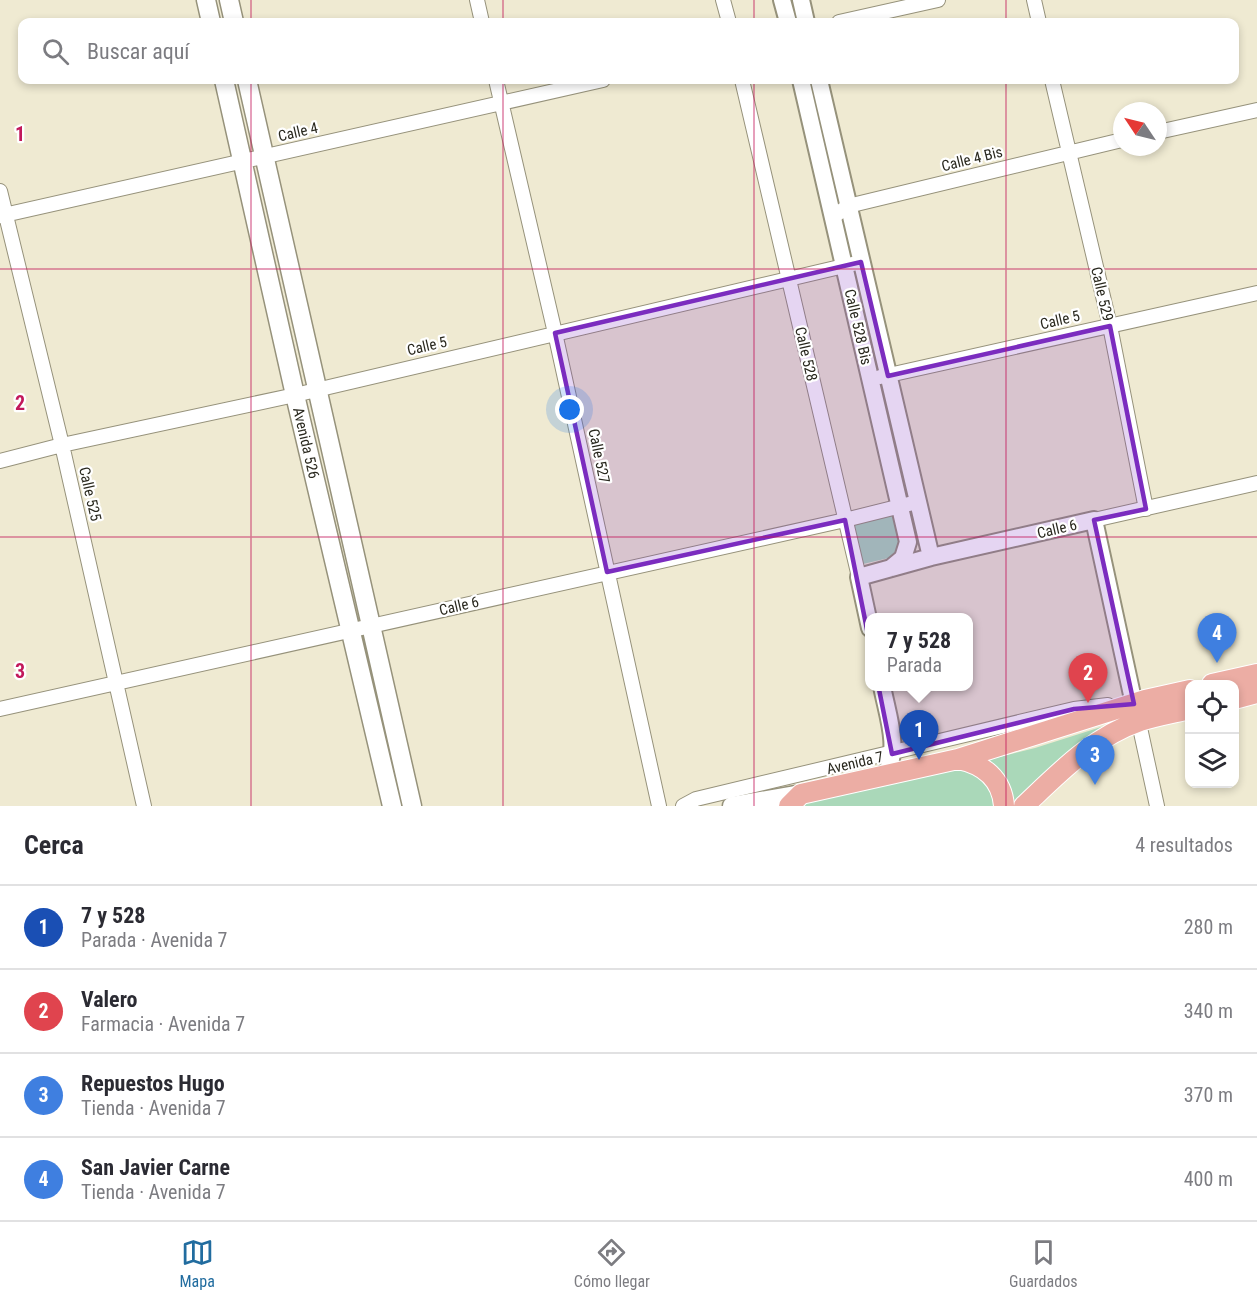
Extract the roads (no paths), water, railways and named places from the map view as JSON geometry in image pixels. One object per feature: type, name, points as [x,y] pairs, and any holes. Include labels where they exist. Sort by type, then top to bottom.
[{"type":"main road","points":[[206,0],[210,18]]},
{"type":"main road","points":[[229,0],[233,18]]},
{"type":"main road","name":"Avenida 526","points":[[225,84],[295,395],[392,806]]},
{"type":"main road","name":"Avenida 526","points":[[248,84],[412,806]]},
{"type":"main road","points":[[1230,680],[1257,674]]},
{"type":"main road","name":"Avenida 7","points":[[732,806],[795,800],[1136,713],[1185,692]]},
{"type":"main road","points":[[1239,698],[1257,693]]},
{"type":"main road","name":"Avenida 7","points":[[1024,806],[1081,753],[1136,713],[1185,709]]},
{"type":"main road","points":[[958,759],[977,765],[994,777],[1004,806]]},
{"type":"street","points":[[477,0],[481,18]]},
{"type":"street","points":[[723,0],[728,18]]},
{"type":"street","points":[[782,0],[787,18]]},
{"type":"street","points":[[801,0],[805,18]]},
{"type":"street","points":[[857,18],[938,0]]},
{"type":"street","points":[[1034,0],[1038,18]]},
{"type":"street","name":"Calle 527","points":[[497,84],[555,333],[659,806]]},
{"type":"street","name":"Calle 4","points":[[3,216],[584,84]]},
{"type":"street","name":"Calle 528","points":[[743,84],[867,613]]},
{"type":"street","name":"Calle 528 Bis","points":[[802,84],[908,543],[903,558],[891,568]]},
{"type":"street","name":"Calle 528 Bis","points":[[820,84],[916,502],[931,557]]},
{"type":"street","name":"Calle 529","points":[[1053,84],[1110,326],[1146,509]]},
{"type":"street","points":[[1167,130],[1257,110]]},
{"type":"street","name":"Calle 4 Bis","points":[[833,217],[848,206],[1113,142]]},
{"type":"street","name":"Calle 525","points":[[0,191],[3,216],[62,445],[144,806]]},
{"type":"street","name":"Calle 5","points":[[0,461],[62,445],[295,395],[861,262]]},
{"type":"street","name":"Calle 5","points":[[869,379],[1257,293]]},
{"type":"street","name":"Calle 6","points":[[859,577],[931,557],[1257,483]]},
{"type":"street","name":"Calle 6","points":[[0,709],[845,520],[916,502]]},
{"type":"street","points":[[1094,520],[1157,806]]},
{"type":"street","points":[[883,691],[891,733],[892,754],[885,776]]},
{"type":"street","name":"Avenida 7","points":[[683,806],[696,799],[1074,709],[1119,703],[1136,713]]},
{"type":"place","name":"San Javier Carne","points":[[1217,663]]},
{"type":"place","name":"Valero","points":[[1088,703]]},
{"type":"place","name":"7 y 528","points":[[919,760]]},
{"type":"place","name":"Repuestos Hugo","points":[[1095,785]]}]
